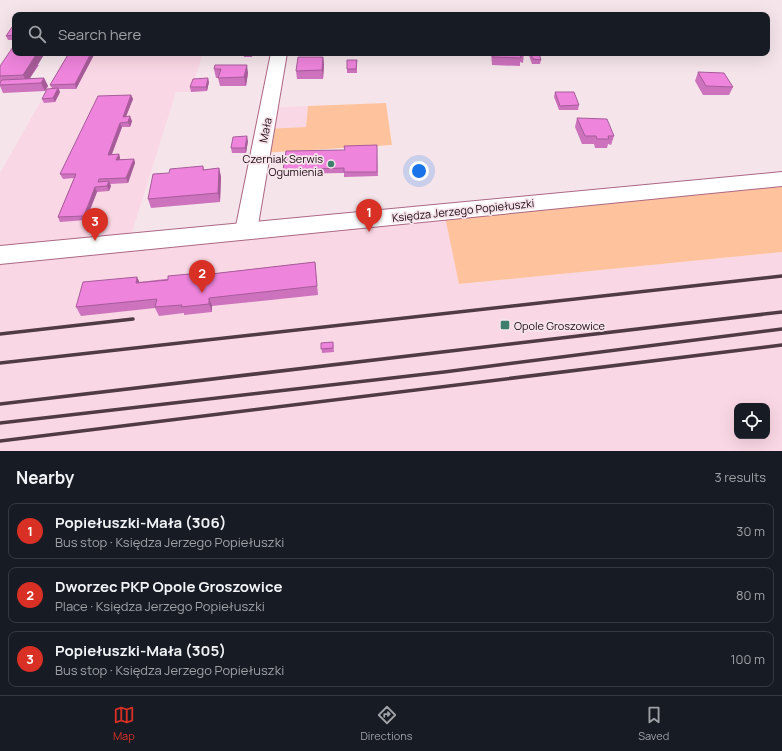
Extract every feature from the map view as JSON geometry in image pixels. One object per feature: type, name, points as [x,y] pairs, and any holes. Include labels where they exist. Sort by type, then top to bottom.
[{"type":"main road","name":"Mała","points":[[246,231],[278,56]]},
{"type":"main road","name":"Księdza Jerzego Popiełuszki","points":[[0,255],[782,178]]},
{"type":"shaded area","points":[[66,56],[202,56],[191,92],[176,92],[129,242],[444,212],[460,284],[782,252],[782,451],[0,451],[0,173]]},
{"type":"shaded area","points":[[386,103],[392,145],[261,153],[265,129],[306,127],[308,106]]},
{"type":"shaded area","points":[[308,106],[306,127],[265,129],[269,108]]},
{"type":"shaded area","points":[[782,179],[782,252],[459,284],[444,212]]},
{"type":"building","points":[[12,27],[12,35],[6,36]]},
{"type":"building","points":[[12,48],[12,56],[35,56],[23,75],[0,76],[0,66]]},
{"type":"building","points":[[67,56],[89,56],[75,84],[50,85]]},
{"type":"building","points":[[520,56],[521,58],[493,57]]},
{"type":"building","points":[[532,56],[540,56],[541,60],[533,59]]},
{"type":"building","points":[[298,57],[323,57],[322,70],[296,71]]},
{"type":"building","points":[[347,60],[357,60],[356,69],[347,69]]},
{"type":"building","points":[[215,65],[247,65],[244,77],[218,78],[221,69],[214,69]]},
{"type":"building","points":[[698,72],[724,73],[733,87],[706,86]]},
{"type":"building","points":[[44,78],[41,83],[0,85],[2,80]]},
{"type":"building","points":[[208,78],[206,87],[190,87],[193,79]]},
{"type":"building","points":[[58,88],[53,98],[42,99],[47,89]]},
{"type":"building","points":[[555,92],[574,92],[579,105],[560,106]]},
{"type":"building","points":[[131,95],[123,117],[130,116],[128,122],[120,123],[108,155],[119,154],[116,160],[134,159],[126,178],[99,179],[98,182],[109,181],[107,186],[95,187],[84,216],[58,217],[76,174],[60,174],[98,96]]},
{"type":"building","points":[[577,118],[607,119],[614,136],[608,136],[609,139],[597,139],[596,136],[585,136]]},
{"type":"building","points":[[247,136],[245,148],[231,148],[233,137]]},
{"type":"building","name":"Czerniak Serwis Ogumienia","points":[[377,145],[377,172],[344,172],[344,168],[283,170],[286,151],[345,150],[344,146]]},
{"type":"building","points":[[203,166],[203,170],[219,168],[218,193],[148,199],[153,174],[169,173],[170,169]]},
{"type":"building","points":[[315,262],[317,286],[209,298],[209,304],[181,307],[182,305],[155,307],[157,299],[76,307],[83,282],[137,277],[136,283],[168,280],[168,276],[211,272],[211,274]]},
{"type":"building","points":[[333,342],[333,348],[321,349],[321,343]]},
{"type":"railway","points":[[0,363],[782,276]]},
{"type":"railway","points":[[0,404],[782,312]]},
{"type":"railway","points":[[0,334],[133,319]]},
{"type":"railway","points":[[0,423],[444,372],[782,329]]},
{"type":"railway","points":[[0,441],[782,345]]},
{"type":"place","name":"Czerniak Serwis Ogumienia","points":[[331,164]]},
{"type":"place","name":"Popiełuszki-Mała (306)","points":[[369,232]]},
{"type":"place","name":"Popiełuszki-Mała (305)","points":[[95,241]]},
{"type":"place","name":"Dworzec PKP Opole Groszowice","points":[[202,293]]},
{"type":"place","name":"Opole Groszowice","points":[[505,325]]}]
